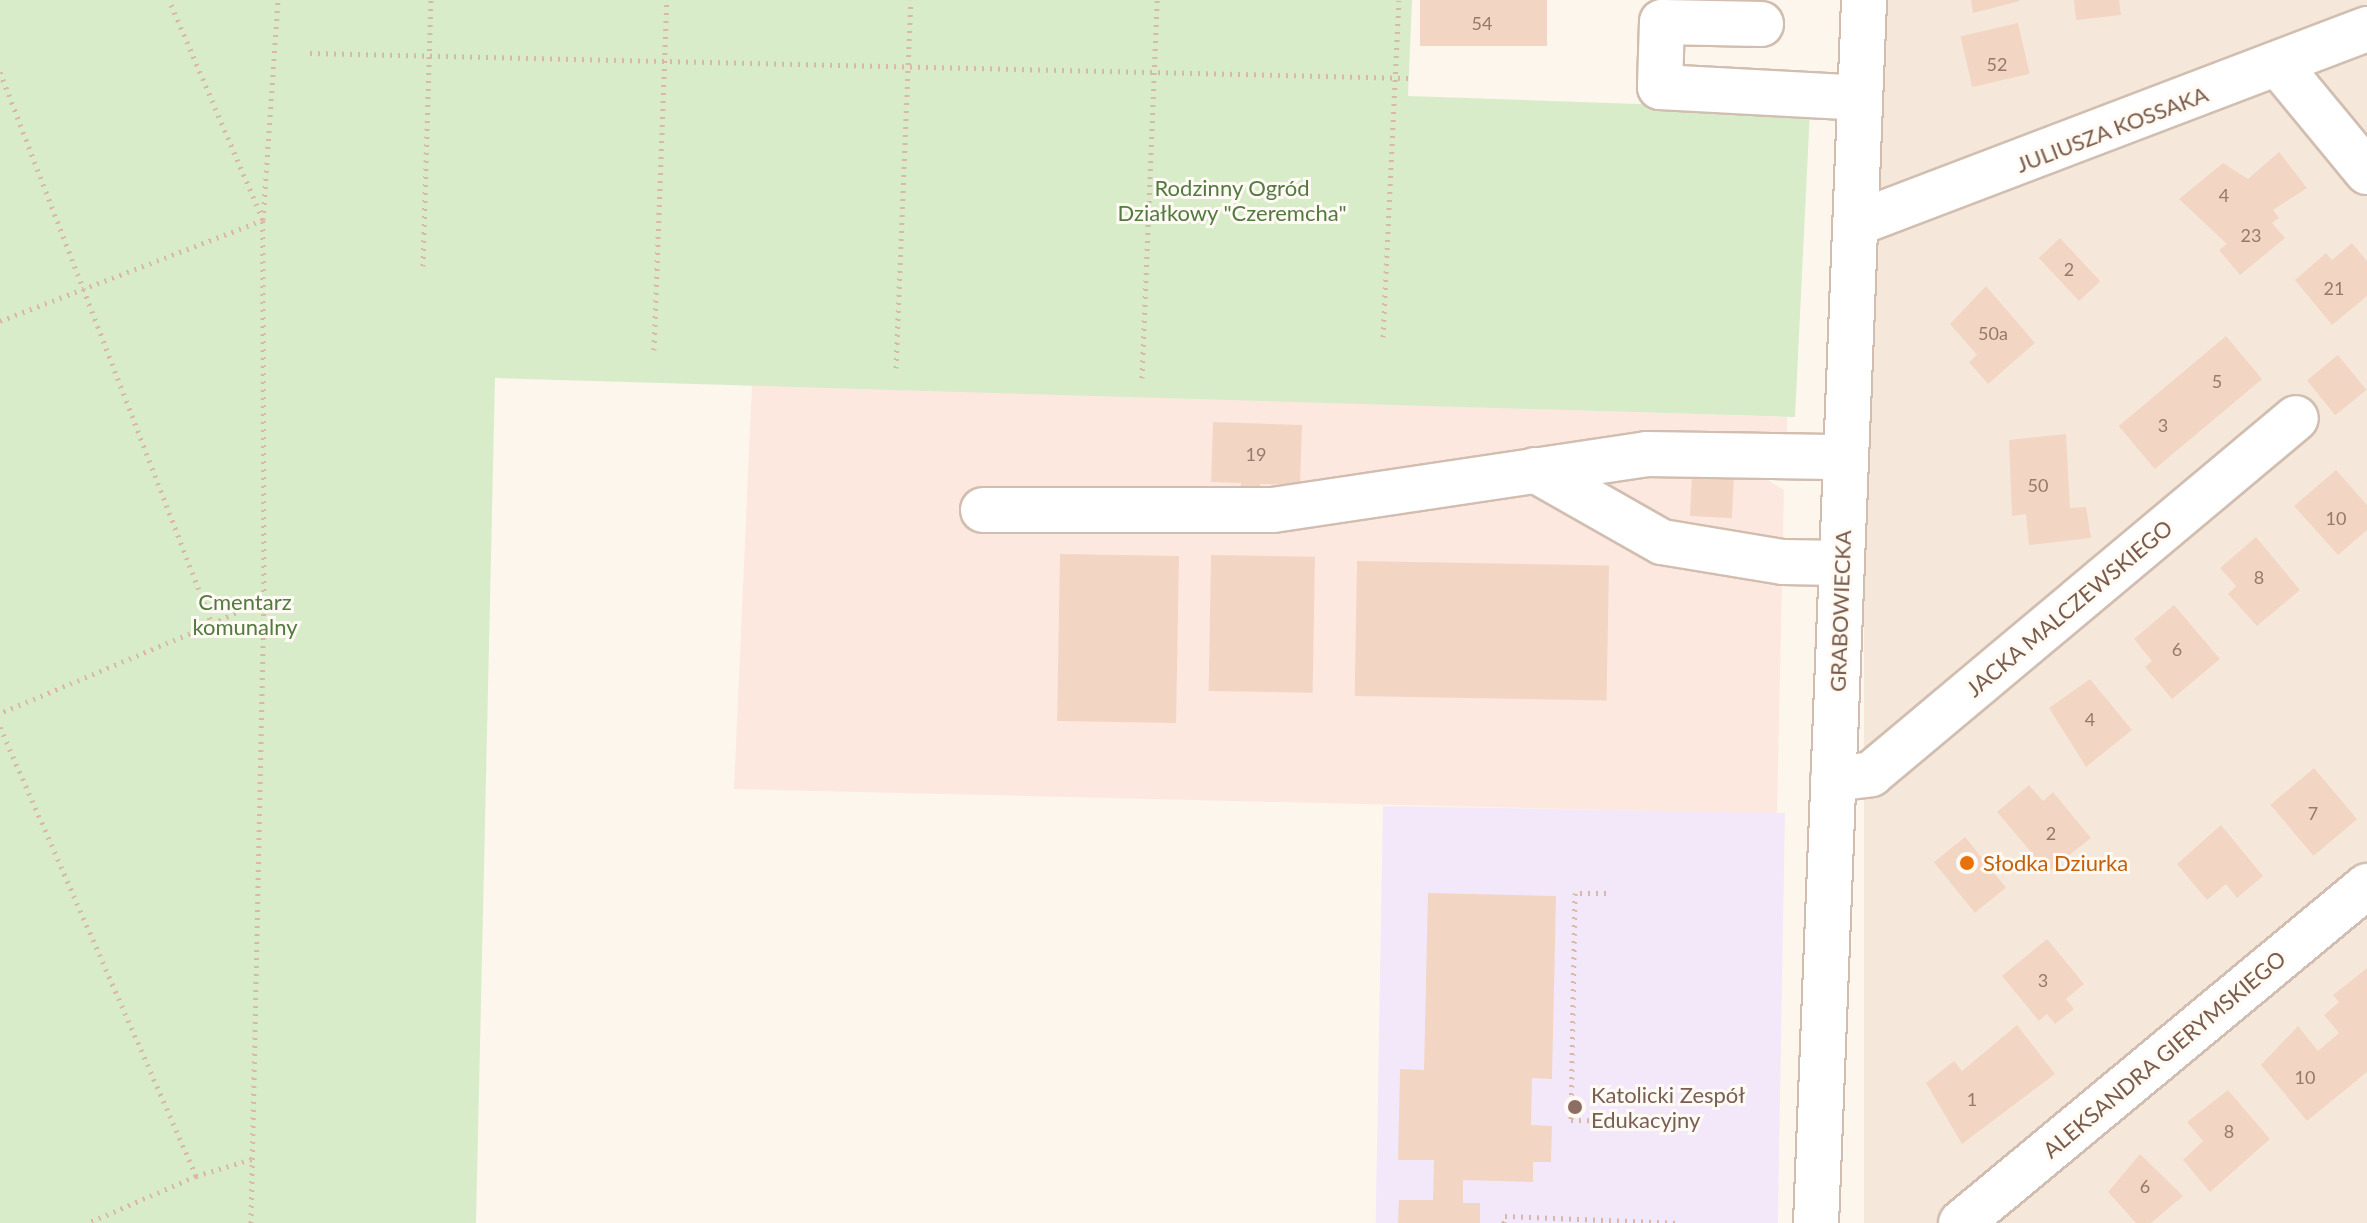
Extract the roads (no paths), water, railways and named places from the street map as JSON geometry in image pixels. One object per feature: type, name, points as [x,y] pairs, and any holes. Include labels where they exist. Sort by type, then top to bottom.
[{"type":"street","name":"GRABOWIECKA","points":[[1816,1223],[1864,0]]},
{"type":"street","points":[[1761,24],[1662,22],[1660,87],[1860,98]]},
{"type":"street","name":"JULIUSZA KOSSAKA","points":[[1855,224],[2367,29]]},
{"type":"street","points":[[2278,64],[2367,172]]},
{"type":"street","name":"JACKA MALCZEWSKIEGO","points":[[1833,779],[1871,774],[2296,418]]},
{"type":"street","points":[[983,510],[1273,510],[1646,454],[1846,457]]},
{"type":"street","points":[[1535,470],[1662,542],[1783,562],[1841,563]]},
{"type":"street","name":"ALEKSANDRA GIERYMSKIEGO","points":[[1961,1223],[2367,886]]},
{"type":"place","name":"Słodka Dziurka","points":[[1967,863]]},
{"type":"place","name":"Katolicki Zespół Edukacyjny","points":[[1575,1107]]},
{"type":"park label","name":"Rodzinny Ogród Działkowy \"Czeremcha\"","points":[[1232,200]]},
{"type":"park label","name":"Cmentarz komunalny","points":[[245,614]]}]
